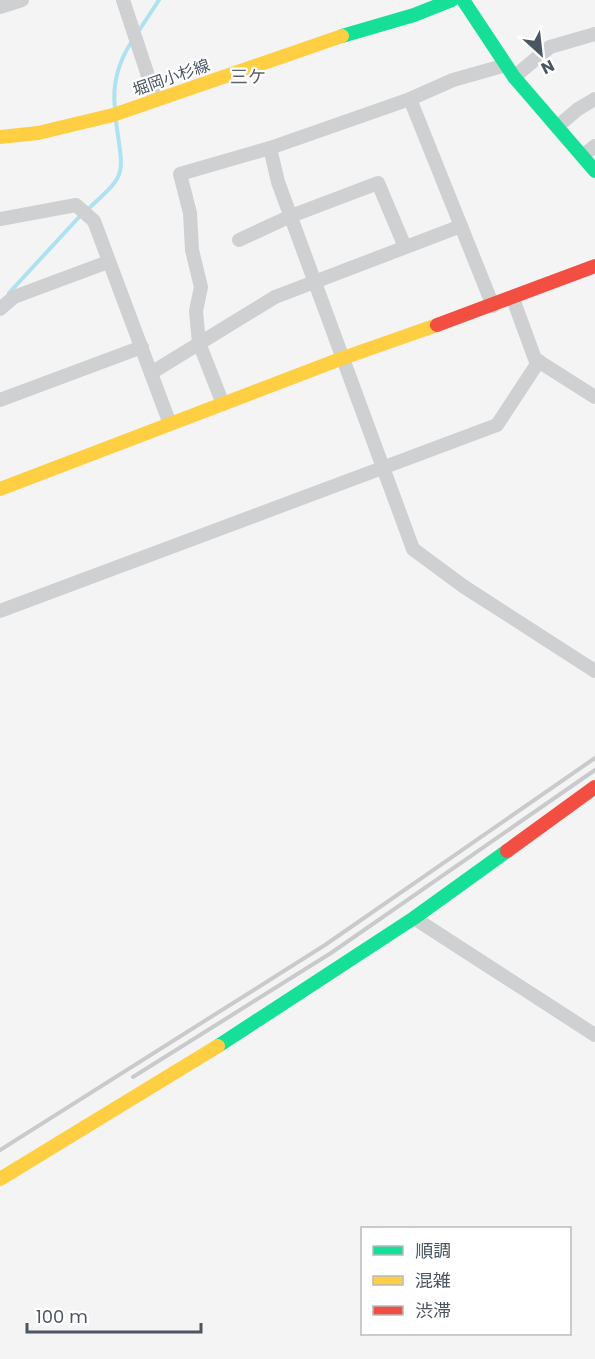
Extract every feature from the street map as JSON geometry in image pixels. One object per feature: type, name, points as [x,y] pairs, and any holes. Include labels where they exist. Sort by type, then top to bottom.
[{"type":"street","points":[[0,7],[22,0]]},
{"type":"street","points":[[123,0],[156,100]]},
{"type":"street","name":"堀岡小杉線","points":[[0,137],[32,135],[91,122],[297,49],[408,18],[452,0]]},
{"type":"street","points":[[463,0],[514,77],[595,171]]},
{"type":"street","points":[[514,77],[550,47],[595,34]]},
{"type":"street","points":[[223,404],[199,343],[196,311],[201,287],[192,250],[190,213],[180,174],[270,148],[410,99],[442,84],[506,65]]},
{"type":"street","points":[[410,99],[493,306]]},
{"type":"street","points":[[557,127],[578,109],[595,99]]},
{"type":"street","points":[[582,156],[595,146]]},
{"type":"street","points":[[270,148],[291,216],[413,549],[463,586],[595,671]]},
{"type":"street","points":[[238,240],[291,216],[378,183],[405,247]]},
{"type":"street","points":[[0,219],[76,205],[94,221],[170,424]]},
{"type":"street","points":[[151,372],[275,297],[461,226]]},
{"type":"street","points":[[0,309],[14,297],[108,262]]},
{"type":"street","points":[[0,489],[343,358],[493,306],[595,266]]},
{"type":"street","points":[[513,298],[535,359],[595,397]]},
{"type":"street","points":[[0,400],[142,347]]},
{"type":"street","points":[[0,611],[497,425],[539,361]]},
{"type":"street","points":[[0,1179],[207,1053],[414,918],[595,788]]},
{"type":"street","points":[[414,918],[595,1035]]},
{"type":"waterway","points":[[138,32],[159,0]]},
{"type":"waterway","points":[[115,108],[118,73],[123,57],[132,41]]},
{"type":"waterway","points":[[87,210],[110,188],[120,172],[116,121]]},
{"type":"waterway","points":[[9,293],[81,215]]},
{"type":"railway","points":[[0,1150],[325,945],[595,758]]},
{"type":"railway","points":[[133,1077],[331,953],[595,770]]},
{"type":"traffic: fast","points":[[342,36],[414,15],[452,0]]},
{"type":"traffic: fast","points":[[463,0],[514,77],[595,171]]},
{"type":"traffic: fast","points":[[218,1046],[414,918],[507,851]]},
{"type":"traffic: slow","points":[[0,137],[38,133],[113,115],[342,36]]},
{"type":"traffic: slow","points":[[0,489],[343,358],[437,325]]},
{"type":"traffic: slow","points":[[0,1179],[218,1046]]},
{"type":"traffic: jam","points":[[437,325],[595,266]]},
{"type":"traffic: jam","points":[[507,851],[595,787]]},
{"type":"district","name":"三ケ","points":[[248,77]]}]
